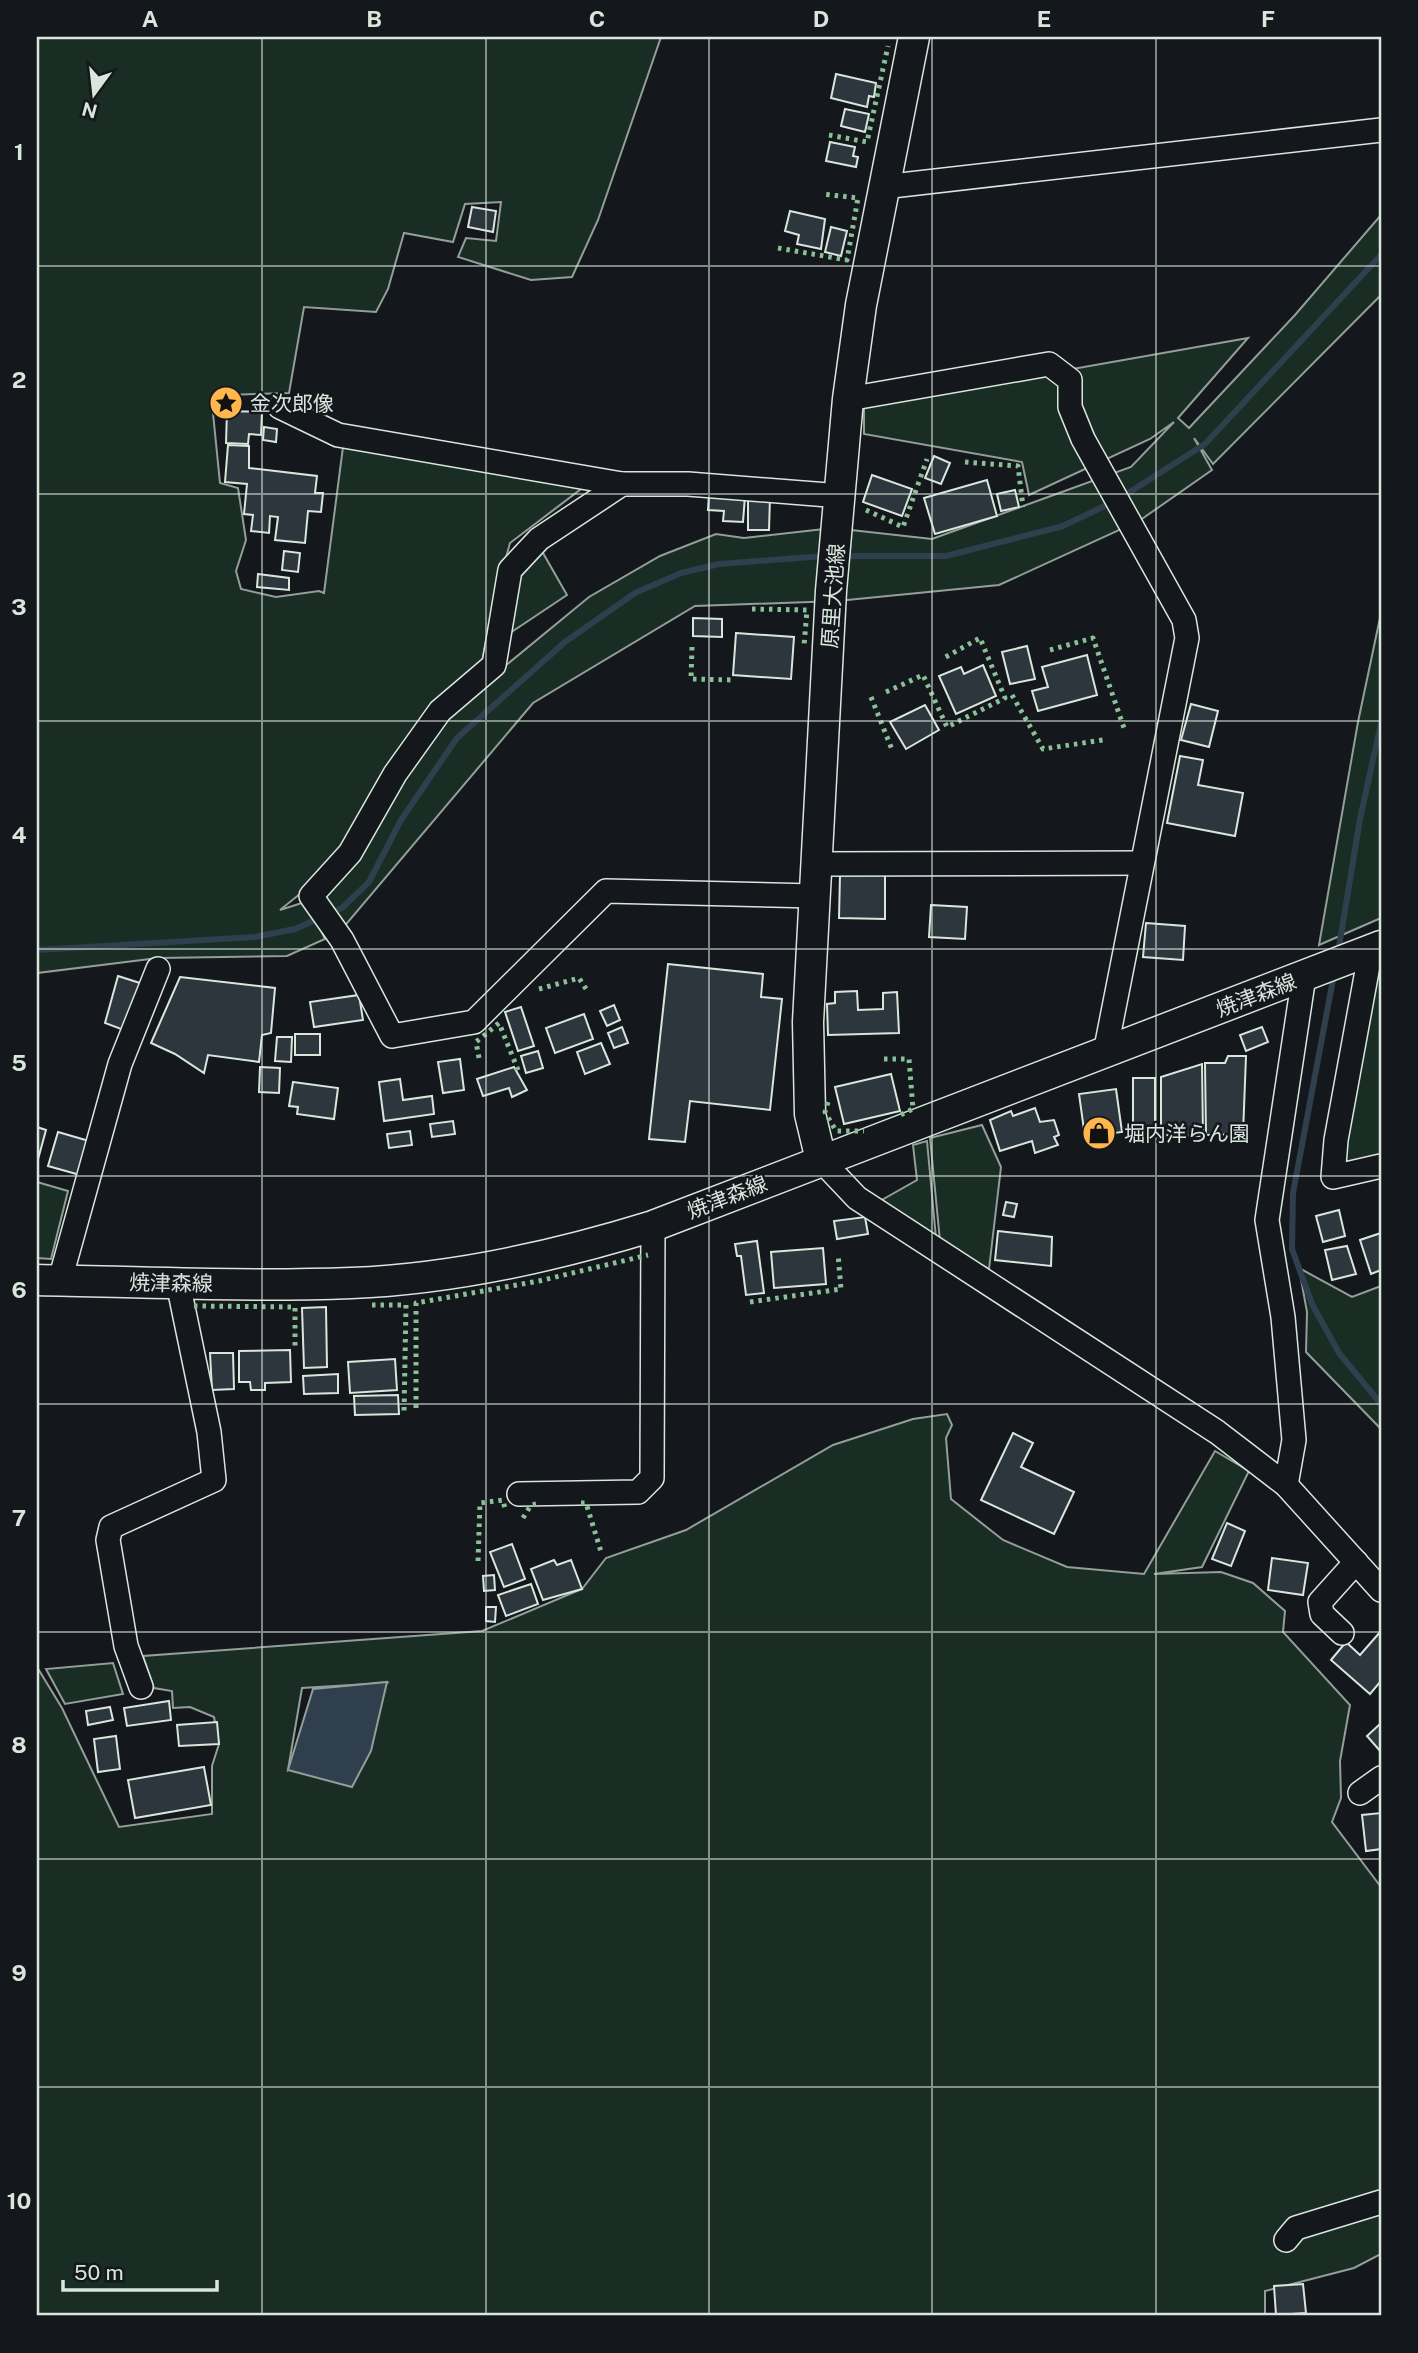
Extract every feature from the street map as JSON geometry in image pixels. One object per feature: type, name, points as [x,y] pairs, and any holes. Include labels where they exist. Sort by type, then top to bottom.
[{"type":"main road","name":"原里大池線","points":[[821,1160],[810,1114],[808,1022],[831,591],[848,399],[861,305],[914,37]]},
{"type":"main road","name":"焼津森線","points":[[48,1280],[352,1283],[450,1274],[577,1249],[653,1226],[1307,976],[1376,947]]},
{"type":"street","points":[[884,187],[1381,130]]},
{"type":"street","points":[[848,399],[1049,364],[1070,380],[1070,407],[1083,439],[1184,620],[1187,638],[1105,1053]]},
{"type":"street","points":[[280,407],[338,435],[622,484],[688,484],[841,496]]},
{"type":"street","points":[[622,484],[539,540],[510,570],[494,665],[440,711],[395,774],[350,853],[311,896],[342,940],[392,1037],[474,1023],[606,891],[814,895]]},
{"type":"street","points":[[816,864],[1142,863]]},
{"type":"street","points":[[1376,947],[1336,1140],[1333,1177],[1381,1166]]},
{"type":"street","points":[[48,1280],[120,1064],[158,969]]},
{"type":"street","points":[[1286,1485],[1294,1440],[1283,1317],[1267,1220],[1307,976]]},
{"type":"street","points":[[821,1160],[857,1198],[1217,1432],[1286,1485],[1381,1591]]},
{"type":"street","points":[[519,1494],[638,1492],[652,1478],[653,1226]]},
{"type":"street","points":[[141,1687],[126,1646],[108,1540],[111,1527],[214,1480],[209,1432],[178,1283]]},
{"type":"street","points":[[1342,1633],[1322,1614],[1320,1602],[1356,1562]]},
{"type":"street","points":[[1360,1793],[1381,1778]]},
{"type":"street","points":[[1286,2240],[1296,2228],[1381,2202]]},
{"type":"green space","points":[[37,37],[661,37],[598,220],[572,277],[531,280],[458,257],[466,238],[496,241],[501,202],[465,204],[453,242],[404,233],[388,289],[376,312],[304,307],[289,393],[226,395],[213,413],[220,483],[238,488],[246,540],[236,571],[241,589],[276,597],[319,591],[324,593],[343,447],[585,486],[510,543],[494,601],[481,667],[355,833],[311,885],[280,910],[308,901],[325,939],[287,956],[158,958],[37,973]]},
{"type":"green space","points":[[1381,215],[1381,295],[1213,464],[1194,438],[1212,470],[1139,521],[999,585],[837,601],[695,606],[533,703],[343,928],[318,896],[422,748],[454,708],[589,597],[660,556],[716,534],[744,538],[833,528],[932,539],[1131,467],[1174,422],[1150,439],[1029,495],[1022,462],[864,434],[864,406],[1248,338],[1178,418],[1189,428],[1295,315]]},
{"type":"green space","points":[[539,546],[567,595],[504,637],[521,564]]},
{"type":"green space","points":[[1381,613],[1381,918],[1319,945],[1358,722]]},
{"type":"green space","points":[[1381,975],[1381,1162],[1342,1169],[1365,982]]},
{"type":"green space","points":[[982,1125],[1001,1167],[989,1269],[940,1241],[930,1138]]},
{"type":"green space","points":[[927,1141],[936,1238],[880,1201],[917,1180],[913,1145]]},
{"type":"green space","points":[[37,1182],[68,1191],[51,1259],[37,1258]]},
{"type":"green space","points":[[1299,1268],[1352,1297],[1381,1286],[1381,1429],[1306,1352],[1307,1312]]},
{"type":"green space","points":[[947,1414],[952,1425],[946,1438],[951,1499],[1003,1540],[1067,1567],[1144,1574],[1215,1451],[1249,1471],[1202,1567],[1154,1574],[1221,1572],[1253,1583],[1285,1611],[1283,1632],[1350,1705],[1340,1761],[1341,1798],[1332,1822],[1381,1887],[1381,2254],[1354,2268],[1265,2291],[1265,2316],[37,2316],[37,1667],[62,1708],[119,1827],[212,1814],[212,1766],[219,1744],[214,1717],[190,1707],[173,1708],[172,1691],[154,1688],[143,1656],[482,1631],[582,1589],[606,1558],[686,1530],[833,1445],[913,1419]],"holes":[[[387,1683],[288,1770],[302,1688]]]},
{"type":"green space","points":[[113,1663],[123,1694],[65,1704],[46,1669]]},
{"type":"water","points":[[387,1682],[371,1751],[352,1787],[288,1770],[313,1689]]},
{"type":"building","points":[[836,74],[876,83],[874,97],[869,96],[867,107],[831,98]]},
{"type":"building","points":[[845,109],[869,114],[865,132],[841,126]]},
{"type":"building","points":[[830,142],[855,147],[853,156],[858,157],[856,167],[826,161]]},
{"type":"building","points":[[472,207],[496,211],[493,232],[468,227]]},
{"type":"building","points":[[790,211],[825,219],[821,249],[797,244],[799,235],[785,231]]},
{"type":"building","points":[[831,227],[847,231],[841,256],[825,252]]},
{"type":"building","points":[[227,411],[262,412],[261,435],[249,434],[248,444],[226,443]]},
{"type":"building","points":[[264,427],[277,429],[276,442],[263,440]]},
{"type":"building","points":[[228,445],[249,446],[249,468],[317,476],[315,493],[323,493],[321,512],[308,511],[305,543],[275,540],[278,517],[270,516],[269,533],[251,531],[253,515],[244,514],[247,484],[225,482]]},
{"type":"building","points":[[934,456],[950,463],[941,484],[925,478]]},
{"type":"building","points":[[872,475],[912,489],[902,516],[863,502]]},
{"type":"building","points":[[987,480],[997,516],[935,534],[924,498]]},
{"type":"building","points":[[1015,490],[1019,507],[1001,511],[997,494]]},
{"type":"building","points":[[709,494],[745,496],[743,522],[723,521],[724,511],[708,510]]},
{"type":"building","points":[[748,497],[770,497],[769,530],[748,530]]},
{"type":"building","points":[[284,551],[300,553],[298,572],[282,570]]},
{"type":"building","points":[[258,574],[289,578],[289,590],[257,587]]},
{"type":"building","points":[[693,618],[722,619],[722,637],[693,636]]},
{"type":"building","points":[[736,633],[794,637],[791,679],[733,675]]},
{"type":"building","points":[[1027,646],[1035,679],[1010,684],[1002,652]]},
{"type":"building","points":[[1087,655],[1097,695],[1038,711],[1032,691],[1048,687],[1042,667]]},
{"type":"building","points":[[983,665],[996,696],[956,714],[939,676],[961,667],[964,674]]},
{"type":"building","points":[[1191,704],[1218,711],[1209,747],[1181,740]]},
{"type":"building","points":[[925,705],[939,730],[906,749],[890,722]]},
{"type":"building","points":[[1180,756],[1203,760],[1198,785],[1243,793],[1235,836],[1167,823]]},
{"type":"building","points":[[840,875],[885,875],[885,919],[839,918]]},
{"type":"building","points":[[931,905],[967,907],[965,939],[929,937]]},
{"type":"building","points":[[1146,923],[1185,926],[1183,960],[1143,957]]},
{"type":"building","points":[[668,964],[763,974],[761,997],[782,999],[770,1110],[690,1101],[685,1142],[649,1139]]},
{"type":"building","points":[[118,976],[143,984],[129,1032],[105,1023]]},
{"type":"building","points":[[180,977],[275,988],[271,1033],[262,1035],[259,1062],[208,1055],[204,1073],[175,1054],[151,1043]]},
{"type":"building","points":[[857,991],[858,1010],[883,1009],[883,993],[897,992],[899,1033],[828,1035],[827,1004],[835,1003],[835,992]]},
{"type":"building","points":[[359,995],[363,1020],[314,1027],[310,1002]]},
{"type":"building","points":[[614,1005],[620,1020],[607,1026],[600,1011]]},
{"type":"building","points":[[521,1007],[534,1046],[518,1051],[505,1012]]},
{"type":"building","points":[[584,1014],[593,1039],[555,1053],[546,1028]]},
{"type":"building","points":[[622,1027],[628,1043],[614,1048],[608,1033]]},
{"type":"building","points":[[1262,1027],[1268,1042],[1246,1051],[1240,1035]]},
{"type":"building","points":[[295,1034],[320,1034],[320,1055],[295,1055]]},
{"type":"building","points":[[277,1037],[292,1037],[291,1062],[275,1061]]},
{"type":"building","points":[[601,1043],[610,1064],[585,1074],[577,1052]]},
{"type":"building","points":[[538,1051],[543,1068],[526,1073],[521,1056]]},
{"type":"building","points":[[1228,1056],[1246,1056],[1243,1134],[1206,1135],[1205,1063],[1225,1063]]},
{"type":"building","points":[[460,1059],[464,1090],[443,1093],[438,1062]]},
{"type":"building","points":[[1202,1064],[1203,1136],[1161,1135],[1161,1077]]},
{"type":"building","points":[[260,1067],[280,1068],[279,1093],[259,1092]]},
{"type":"building","points":[[514,1067],[527,1090],[512,1097],[509,1088],[483,1096],[477,1079]]},
{"type":"building","points":[[891,1074],[900,1111],[844,1124],[835,1087]]},
{"type":"building","points":[[1133,1078],[1155,1078],[1155,1135],[1133,1135]]},
{"type":"building","points":[[400,1079],[403,1100],[432,1096],[434,1114],[384,1121],[379,1082]]},
{"type":"building","points":[[293,1082],[338,1088],[334,1119],[297,1114],[298,1107],[289,1106]]},
{"type":"building","points":[[1116,1089],[1122,1132],[1085,1137],[1079,1094]]},
{"type":"building","points":[[1035,1108],[1040,1122],[1054,1120],[1059,1135],[1054,1137],[1058,1145],[1035,1153],[1032,1141],[1000,1151],[990,1120],[1011,1111],[1013,1116]]},
{"type":"building","points":[[453,1121],[455,1134],[432,1137],[430,1124]]},
{"type":"building","points":[[37,1127],[46,1130],[37,1163]]},
{"type":"building","points":[[410,1131],[412,1145],[389,1148],[387,1134]]},
{"type":"building","points":[[58,1132],[89,1141],[80,1175],[48,1166]]},
{"type":"building","points":[[1006,1202],[1017,1204],[1014,1217],[1003,1215]]},
{"type":"building","points":[[1339,1210],[1345,1236],[1323,1242],[1316,1216]]},
{"type":"building","points":[[865,1217],[868,1234],[837,1239],[834,1221]]},
{"type":"building","points":[[998,1231],[1052,1237],[1051,1266],[995,1260]]},
{"type":"building","points":[[1381,1233],[1381,1270],[1371,1274],[1360,1240]]},
{"type":"building","points":[[757,1241],[764,1293],[746,1295],[741,1256],[737,1256],[735,1244]]},
{"type":"building","points":[[1347,1246],[1356,1274],[1332,1280],[1325,1250]]},
{"type":"building","points":[[823,1248],[826,1284],[774,1288],[771,1252]]},
{"type":"building","points":[[326,1307],[327,1367],[304,1368],[302,1308]]},
{"type":"building","points":[[290,1350],[291,1382],[265,1383],[265,1390],[251,1390],[250,1382],[239,1382],[239,1351]]},
{"type":"building","points":[[210,1353],[233,1353],[234,1389],[212,1390]]},
{"type":"building","points":[[395,1359],[397,1390],[350,1393],[348,1362]]},
{"type":"building","points":[[338,1374],[338,1393],[304,1394],[303,1376]]},
{"type":"building","points":[[398,1395],[399,1414],[355,1415],[354,1396]]},
{"type":"building","points":[[1013,1433],[1033,1443],[1021,1467],[1074,1492],[1054,1534],[981,1500]]},
{"type":"building","points":[[1227,1523],[1245,1531],[1231,1566],[1212,1559]]},
{"type":"building","points":[[512,1544],[525,1579],[504,1587],[490,1552]]},
{"type":"building","points":[[1272,1558],[1308,1563],[1303,1595],[1268,1590]]},
{"type":"building","points":[[554,1560],[557,1565],[571,1560],[582,1589],[543,1600],[531,1569]]},
{"type":"building","points":[[494,1575],[495,1590],[484,1591],[483,1576]]},
{"type":"building","points":[[531,1584],[538,1604],[506,1616],[498,1595]]},
{"type":"building","points":[[486,1607],[496,1607],[495,1622],[486,1621]]},
{"type":"building","points":[[1381,1631],[1381,1681],[1370,1694],[1331,1660],[1346,1642],[1360,1655]]},
{"type":"building","points":[[169,1701],[171,1720],[127,1726],[124,1708]]},
{"type":"building","points":[[110,1707],[113,1720],[88,1725],[86,1711]]},
{"type":"building","points":[[217,1722],[219,1744],[179,1746],[177,1725]]},
{"type":"building","points":[[1381,1723],[1381,1752],[1367,1736]]},
{"type":"building","points":[[116,1736],[120,1769],[98,1772],[94,1739]]},
{"type":"building","points":[[204,1767],[211,1805],[135,1818],[128,1780]]},
{"type":"building","points":[[1381,1813],[1381,1849],[1366,1851],[1362,1815]]},
{"type":"building","points":[[1303,2284],[1306,2313],[1276,2315],[1274,2286]]},
{"type":"waterway","points":[[1122,497],[1205,444],[1381,255]]},
{"type":"waterway","points":[[843,556],[946,556],[1063,526],[1113,502]]},
{"type":"waterway","points":[[37,950],[255,937],[295,929],[342,908],[369,882],[401,820],[457,738],[565,642],[635,593],[681,573],[719,564],[825,556]]},
{"type":"waterway","points":[[1338,953],[1360,819],[1381,723]]},
{"type":"waterway","points":[[1334,974],[1293,1193],[1292,1249],[1312,1304],[1339,1353],[1381,1404]]},
{"type":"hedge","points":[[829,135],[867,142],[888,46]]},
{"type":"hedge","points":[[778,248],[847,260],[858,198],[822,194]]},
{"type":"hedge","points":[[866,510],[903,527],[927,459]]},
{"type":"hedge","points":[[965,462],[1018,466],[1023,507]]},
{"type":"hedge","points":[[752,609],[807,610],[804,646]]},
{"type":"hedge","points":[[886,692],[923,675],[947,727],[1005,698],[980,638],[942,659]]},
{"type":"hedge","points":[[1050,650],[1093,638],[1124,728]]},
{"type":"hedge","points":[[692,647],[691,679],[735,680]]},
{"type":"hedge","points":[[1012,695],[1043,749],[1103,740]]},
{"type":"hedge","points":[[871,697],[893,752]]},
{"type":"hedge","points":[[539,989],[579,978],[588,992]]},
{"type":"hedge","points":[[479,1058],[476,1042],[499,1023],[520,1075]]},
{"type":"hedge","points":[[884,1059],[909,1059],[913,1109],[898,1116]]},
{"type":"hedge","points":[[828,1102],[825,1112],[836,1131],[864,1131]]},
{"type":"hedge","points":[[750,1302],[841,1289],[838,1254]]},
{"type":"hedge","points":[[416,1408],[416,1303],[539,1281],[648,1255]]},
{"type":"hedge","points":[[372,1305],[406,1305],[404,1414]]},
{"type":"hedge","points":[[194,1306],[295,1307],[295,1346]]},
{"type":"hedge","points":[[478,1561],[480,1503],[503,1500],[505,1509]]},
{"type":"hedge","points":[[581,1503],[586,1503],[602,1555]]},
{"type":"hedge","points":[[523,1518],[531,1505],[536,1504]]},
{"type":"place","name":"金次郎像","points":[[226,403]]},
{"type":"place","name":"堀内洋らん園","points":[[1099,1133]]}]
